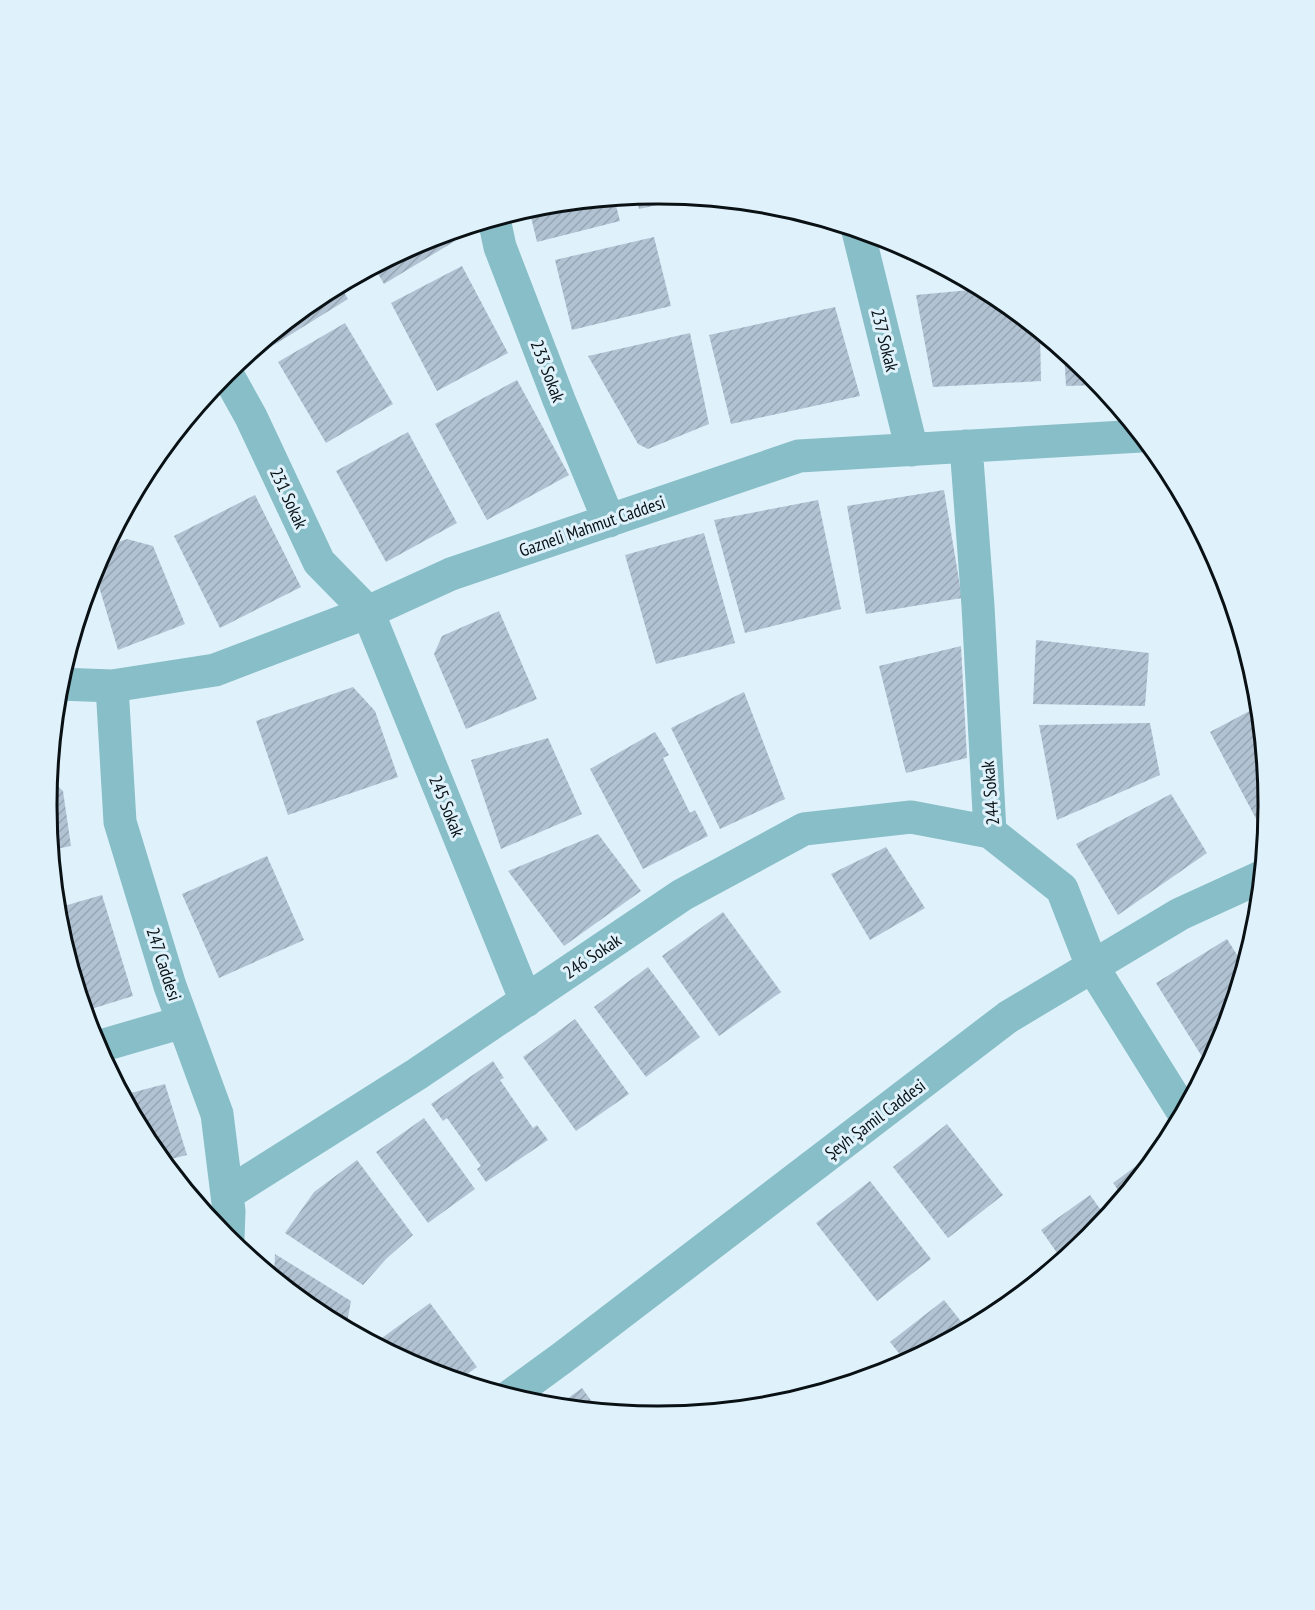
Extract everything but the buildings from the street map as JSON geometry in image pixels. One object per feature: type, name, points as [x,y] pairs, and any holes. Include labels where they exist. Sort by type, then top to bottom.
[{"type":"street","name":"233 Sokak","points":[[496,227],[500,247],[609,521]]},
{"type":"street","name":"237 Sokak","points":[[860,240],[912,450]]},
{"type":"street","name":"231 Sokak","points":[[231,382],[251,417],[319,562],[368,612]]},
{"type":"street","name":"Gazneli Mahmut Caddesi","points":[[70,684],[112,686],[215,670],[368,612],[451,574],[799,456],[1132,437]]},
{"type":"street","name":"244 Sokak","points":[[966,446],[978,606],[990,831],[1062,889],[1092,966],[1178,1104]]},
{"type":"street","name":"245 Sokak","points":[[368,612],[526,1000]]},
{"type":"street","name":"247 Caddesi","points":[[112,686],[120,822],[170,986],[217,1114],[229,1211],[228,1225]]},
{"type":"street","name":"246 Sokak","points":[[227,1194],[417,1074],[682,895],[804,829],[911,817],[990,831]]},
{"type":"street","name":"Şeyh Şamil Caddesi","points":[[519,1389],[1008,1017],[1180,914],[1253,881]]},
{"type":"street","points":[[107,1044],[183,1022]]}]
